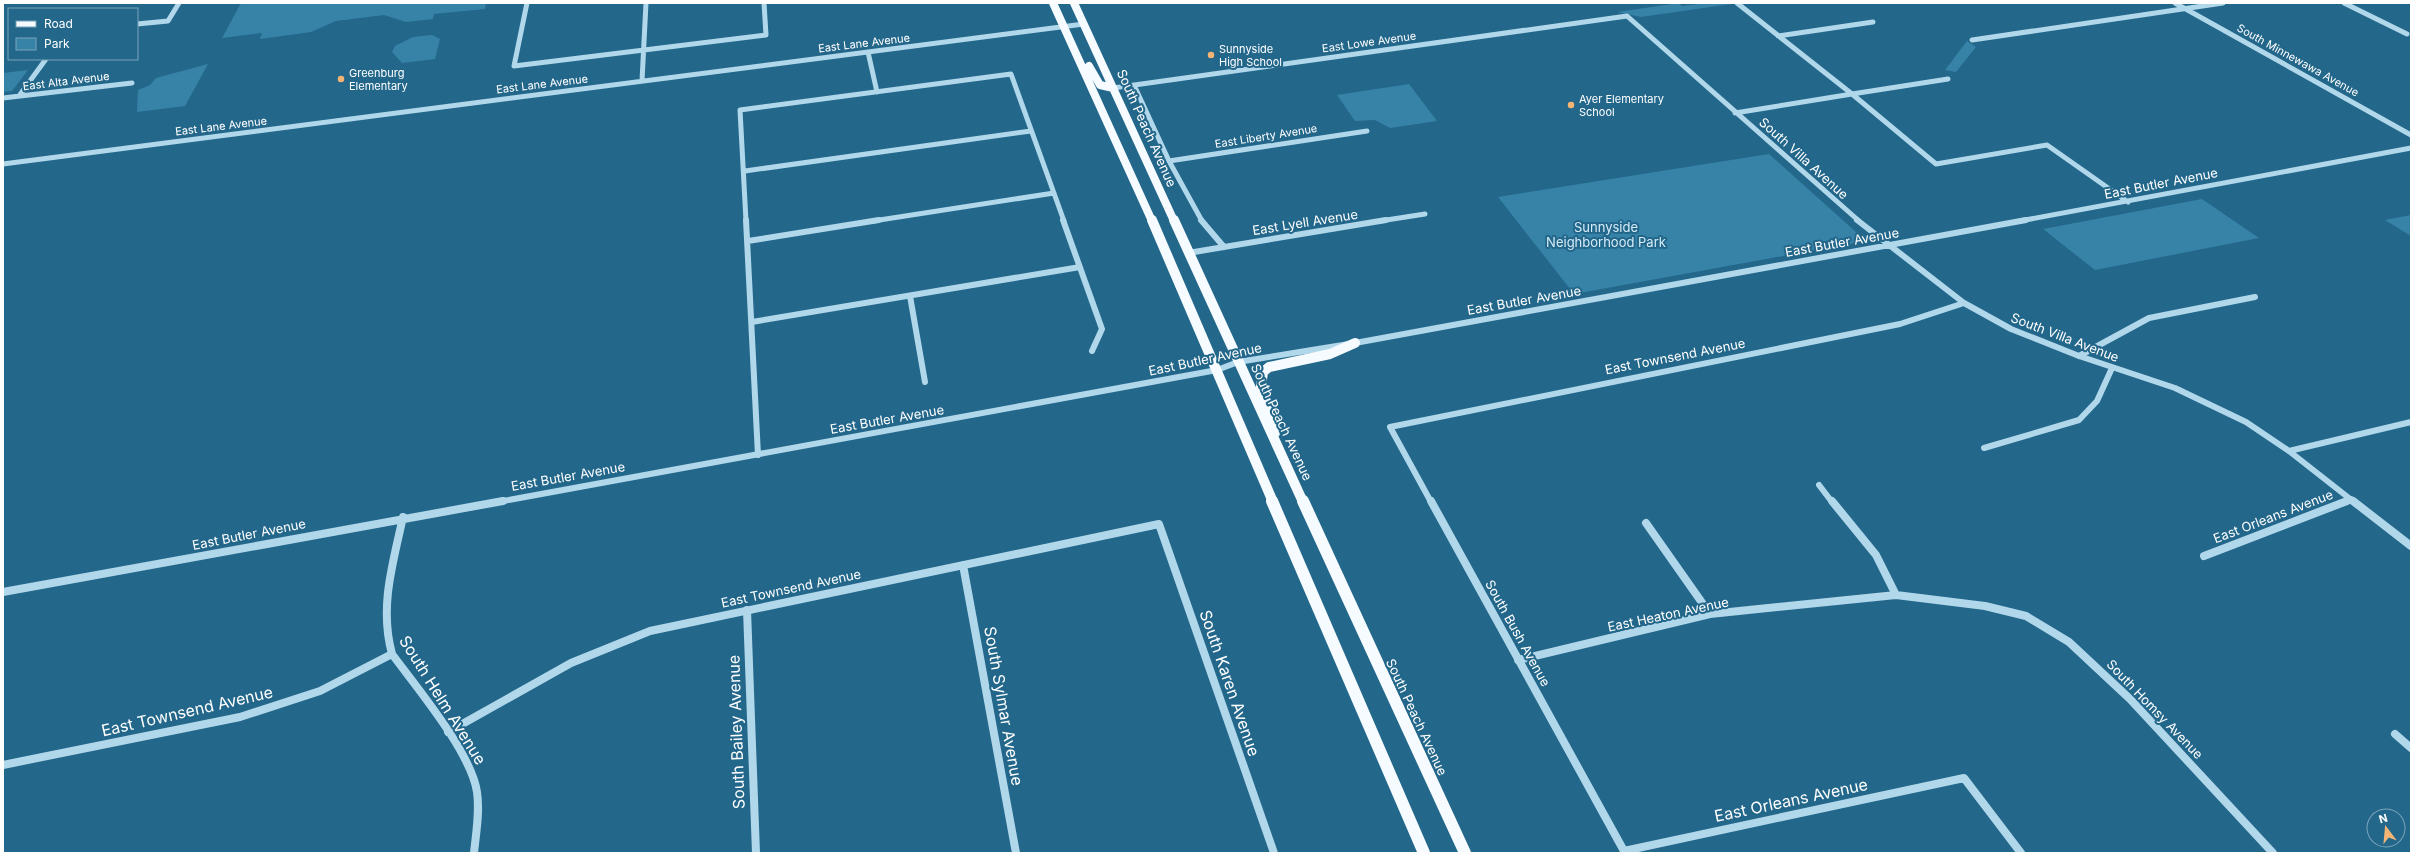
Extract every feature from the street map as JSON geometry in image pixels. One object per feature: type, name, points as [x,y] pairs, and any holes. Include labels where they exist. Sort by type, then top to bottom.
[{"type":"main road","points":[[1053,3],[1079,58],[1217,370],[1424,853]]},
{"type":"main road","name":"South Peach Avenue","points":[[1074,3],[1465,853]]},
{"type":"main road","points":[[1079,58],[1085,60],[1098,85],[1104,88],[1113,88]]},
{"type":"main road","points":[[1274,439],[1275,427],[1260,384],[1261,376],[1264,370],[1270,367],[1335,353],[1355,343]]},
{"type":"street","points":[[138,24],[168,21],[179,3]]},
{"type":"street","points":[[527,3],[514,66],[766,35],[764,3]]},
{"type":"street","points":[[642,81],[646,3]]},
{"type":"street","points":[[1737,3],[1852,94],[1936,164],[2047,145],[2128,202]]},
{"type":"street","name":"South Minnewawa Avenue","points":[[2175,3],[2411,135]]},
{"type":"street","points":[[1972,40],[2223,3]]},
{"type":"street","points":[[2344,3],[2407,34]]},
{"type":"street","name":"East Lowe Avenue","points":[[1113,88],[1627,16]]},
{"type":"street","name":"South Villa Avenue","points":[[1627,16],[1875,236],[1964,303],[2016,332],[2112,368],[2196,397],[2246,422],[2289,451],[2411,546]]},
{"type":"street","points":[[1778,36],[1873,22]]},
{"type":"street","name":"East Lane Avenue","points":[[3,164],[1084,24]]},
{"type":"street","points":[[868,52],[877,92]]},
{"type":"street","points":[[19,96],[45,60]]},
{"type":"street","points":[[758,455],[745,171],[740,110],[1011,74],[1102,329],[1092,352]]},
{"type":"street","points":[[1735,112],[1948,79]]},
{"type":"street","name":"East Alta Avenue","points":[[3,98],[132,83]]},
{"type":"street","name":"South Peach Avenue","points":[[1134,85],[1169,161],[1200,219],[1224,247]]},
{"type":"street","points":[[745,171],[1031,131]]},
{"type":"street","name":"East Liberty Avenue","points":[[1169,161],[1367,131]]},
{"type":"street","name":"East Butler Avenue","points":[[3,592],[403,517],[758,455],[1217,370],[1238,362],[1355,343],[1890,246],[2411,148]]},
{"type":"street","points":[[748,241],[1054,194]]},
{"type":"street","name":"East Lyell Avenue","points":[[1188,253],[1425,214]]},
{"type":"street","points":[[752,322],[1080,267]]},
{"type":"street","points":[[910,296],[925,382]]},
{"type":"street","points":[[2079,356],[2149,318],[2255,297]]},
{"type":"street","name":"East Townsend Avenue","points":[[1390,427],[1900,324],[1964,303]]},
{"type":"street","points":[[1984,448],[2079,420],[2097,401],[2112,368]]},
{"type":"street","points":[[2289,451],[2411,422]]},
{"type":"street","name":"South Bush Avenue","points":[[1390,427],[1624,851]]},
{"type":"street","points":[[1819,485],[1876,554],[1896,595]]},
{"type":"street","name":"East Orleans Avenue","points":[[2204,556],[2351,499]]},
{"type":"street","name":"South Helm Avenue","points":[[403,517],[385,604],[385,629],[392,654],[448,732],[470,766],[477,790],[479,808],[474,853]]},
{"type":"street","points":[[1646,522],[1710,614]]},
{"type":"street","name":"East Townsend Avenue","points":[[448,732],[534,681],[592,652],[650,631],[1159,524]]},
{"type":"street","name":"South Karen Avenue","points":[[1159,524],[1274,853]]},
{"type":"street","name":"South Sylmar Avenue","points":[[963,565],[1016,853]]},
{"type":"street","name":"East Heaton Avenue","points":[[1518,660],[1710,614],[1896,595]]},
{"type":"street","name":"South Homsy Avenue","points":[[1896,595],[1985,606],[2026,616],[2069,642],[2130,699],[2273,853]]},
{"type":"street","name":"South Bailey Avenue","points":[[747,610],[756,853]]},
{"type":"street","name":"East Townsend Avenue","points":[[3,765],[240,717],[320,691],[392,654]]},
{"type":"street","points":[[2396,734],[2411,748]]},
{"type":"street","name":"East Orleans Avenue","points":[[1624,851],[1964,778],[2021,853]]},
{"type":"green space","points":[[241,3],[486,3],[485,9],[434,14],[433,19],[406,22],[384,15],[336,21],[311,32],[260,39],[262,33],[222,38]]},
{"type":"green space","points":[[1679,3],[1682,6],[1706,3],[1731,4],[1641,17],[1617,12]]},
{"type":"green space","points":[[432,35],[440,39],[435,59],[402,63],[392,52],[395,46],[413,37]]},
{"type":"green space","points":[[1967,41],[1976,47],[1956,72],[1945,70]]},
{"type":"green space","points":[[208,64],[185,106],[137,112],[138,90],[150,85],[156,78]]},
{"type":"green space","points":[[28,70],[12,91],[3,92],[3,73]]},
{"type":"green space","points":[[1409,84],[1437,121],[1390,128],[1375,120],[1355,121],[1337,95]]},
{"type":"green space","name":"Sunnyside Neighborhood Park","points":[[1769,154],[1866,241],[1574,294],[1498,197]]},
{"type":"green space","points":[[2202,199],[2259,238],[2095,270],[2043,229]]},
{"type":"green space","points":[[2411,215],[2411,236],[2385,220]]},
{"type":"place","name":"Sunnyside High School","points":[[1211,55]]},
{"type":"place","name":"Greenburg Elementary","points":[[341,79]]},
{"type":"place","name":"Ayer Elementary School","points":[[1571,105]]}]
